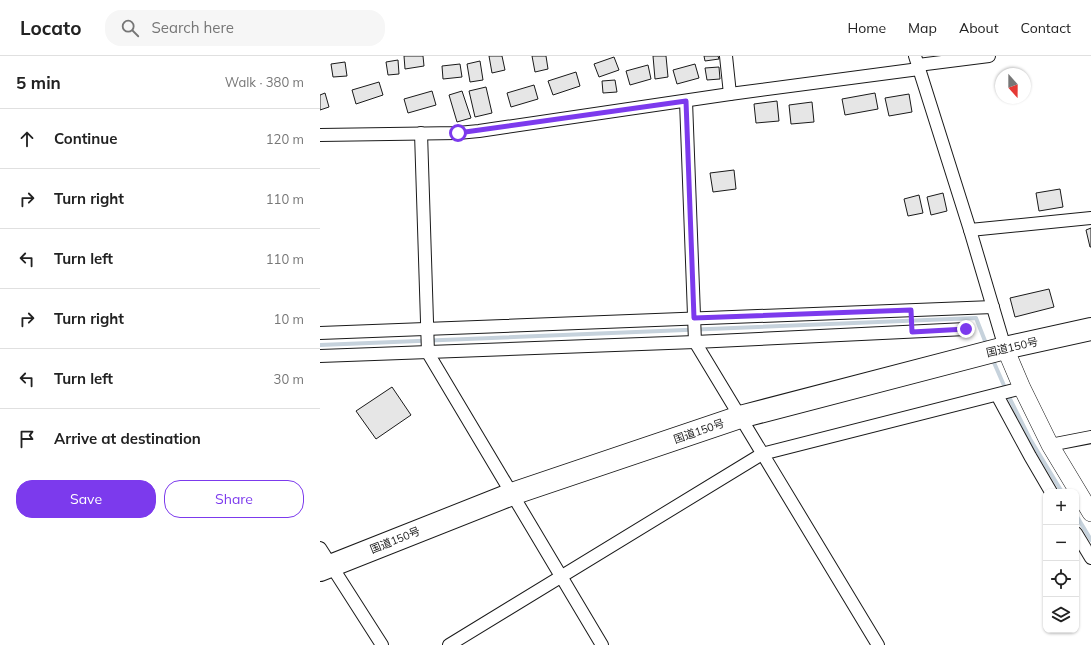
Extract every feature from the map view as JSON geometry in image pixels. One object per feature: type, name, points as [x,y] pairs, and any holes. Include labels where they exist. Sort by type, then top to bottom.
[{"type":"highway","name":"国道150号","points":[[323,561],[512,494],[740,417],[1005,348],[1091,329]]},
{"type":"street","points":[[726,56],[730,94]]},
{"type":"street","points":[[320,135],[479,131],[686,101],[917,63],[989,56]]},
{"type":"street","points":[[917,63],[970,230],[1005,348],[1022,388],[1050,445],[1091,513]]},
{"type":"street","points":[[686,101],[695,342],[878,645]]},
{"type":"street","points":[[421,133],[428,353],[602,645]]},
{"type":"street","points":[[970,230],[1091,218]]},
{"type":"street","points":[[320,333],[993,307]]},
{"type":"street","points":[[911,310],[912,332]]},
{"type":"street","points":[[320,356],[695,342],[966,329]]},
{"type":"street","points":[[449,645],[762,454],[1022,388]]},
{"type":"street","points":[[997,395],[1049,489]]},
{"type":"street","points":[[1050,445],[1091,437]]},
{"type":"street","points":[[1079,538],[1091,558]]},
{"type":"street","points":[[323,561],[382,645]]},
{"type":"building","points":[[404,56],[423,56],[424,66],[405,69]]},
{"type":"building","points":[[489,56],[502,56],[505,70],[492,73]]},
{"type":"building","points":[[532,56],[546,56],[548,69],[535,72]]},
{"type":"building","points":[[653,56],[666,56],[668,77],[655,79]]},
{"type":"building","points":[[704,56],[718,56],[719,59],[705,61]]},
{"type":"building","points":[[614,57],[619,70],[599,77],[594,64]]},
{"type":"building","points":[[398,60],[399,74],[388,75],[386,62]]},
{"type":"building","points":[[480,61],[483,80],[470,82],[467,64]]},
{"type":"building","points":[[345,62],[347,76],[333,77],[331,64]]},
{"type":"building","points":[[460,64],[462,77],[443,79],[442,66]]},
{"type":"building","points":[[695,64],[699,78],[677,84],[673,70]]},
{"type":"building","points":[[648,65],[651,79],[630,85],[626,71]]},
{"type":"building","points":[[719,67],[720,79],[707,80],[705,68]]},
{"type":"building","points":[[576,72],[580,86],[553,95],[548,81]]},
{"type":"building","points":[[615,80],[617,92],[603,93],[602,81]]},
{"type":"building","points":[[379,82],[383,95],[356,104],[352,90]]},
{"type":"building","points":[[534,85],[538,99],[511,107],[507,93]]},
{"type":"building","points":[[486,87],[492,113],[475,117],[469,91]]},
{"type":"building","points":[[432,91],[436,105],[408,113],[404,99]]},
{"type":"building","points":[[462,91],[471,118],[457,122],[449,95]]},
{"type":"building","points":[[325,93],[329,107],[320,110],[320,95]]},
{"type":"building","points":[[875,93],[878,109],[845,115],[842,99]]},
{"type":"building","points":[[909,94],[912,112],[889,116],[885,98]]},
{"type":"building","points":[[777,101],[779,121],[756,123],[754,104]]},
{"type":"building","points":[[812,102],[814,122],[791,124],[789,105]]},
{"type":"building","points":[[734,170],[736,189],[713,192],[710,173]]},
{"type":"building","points":[[1060,189],[1063,207],[1039,211],[1036,193]]},
{"type":"building","points":[[943,193],[947,211],[931,215],[927,197]]},
{"type":"building","points":[[919,195],[923,213],[908,216],[904,199]]},
{"type":"building","points":[[1091,228],[1091,247],[1090,247],[1086,230]]},
{"type":"building","points":[[1049,289],[1054,307],[1015,317],[1010,298]]},
{"type":"building","points":[[392,387],[411,415],[376,439],[356,411]]},
{"type":"waterway","points":[[320,345],[976,318],[987,346]]},
{"type":"waterway","points":[[992,358],[1030,439],[1060,489]]},
{"type":"waterway","points":[[1079,520],[1091,540]]},
{"type":"route","points":[[458,133],[686,101],[694,318],[911,310],[912,332],[966,329]]}]
